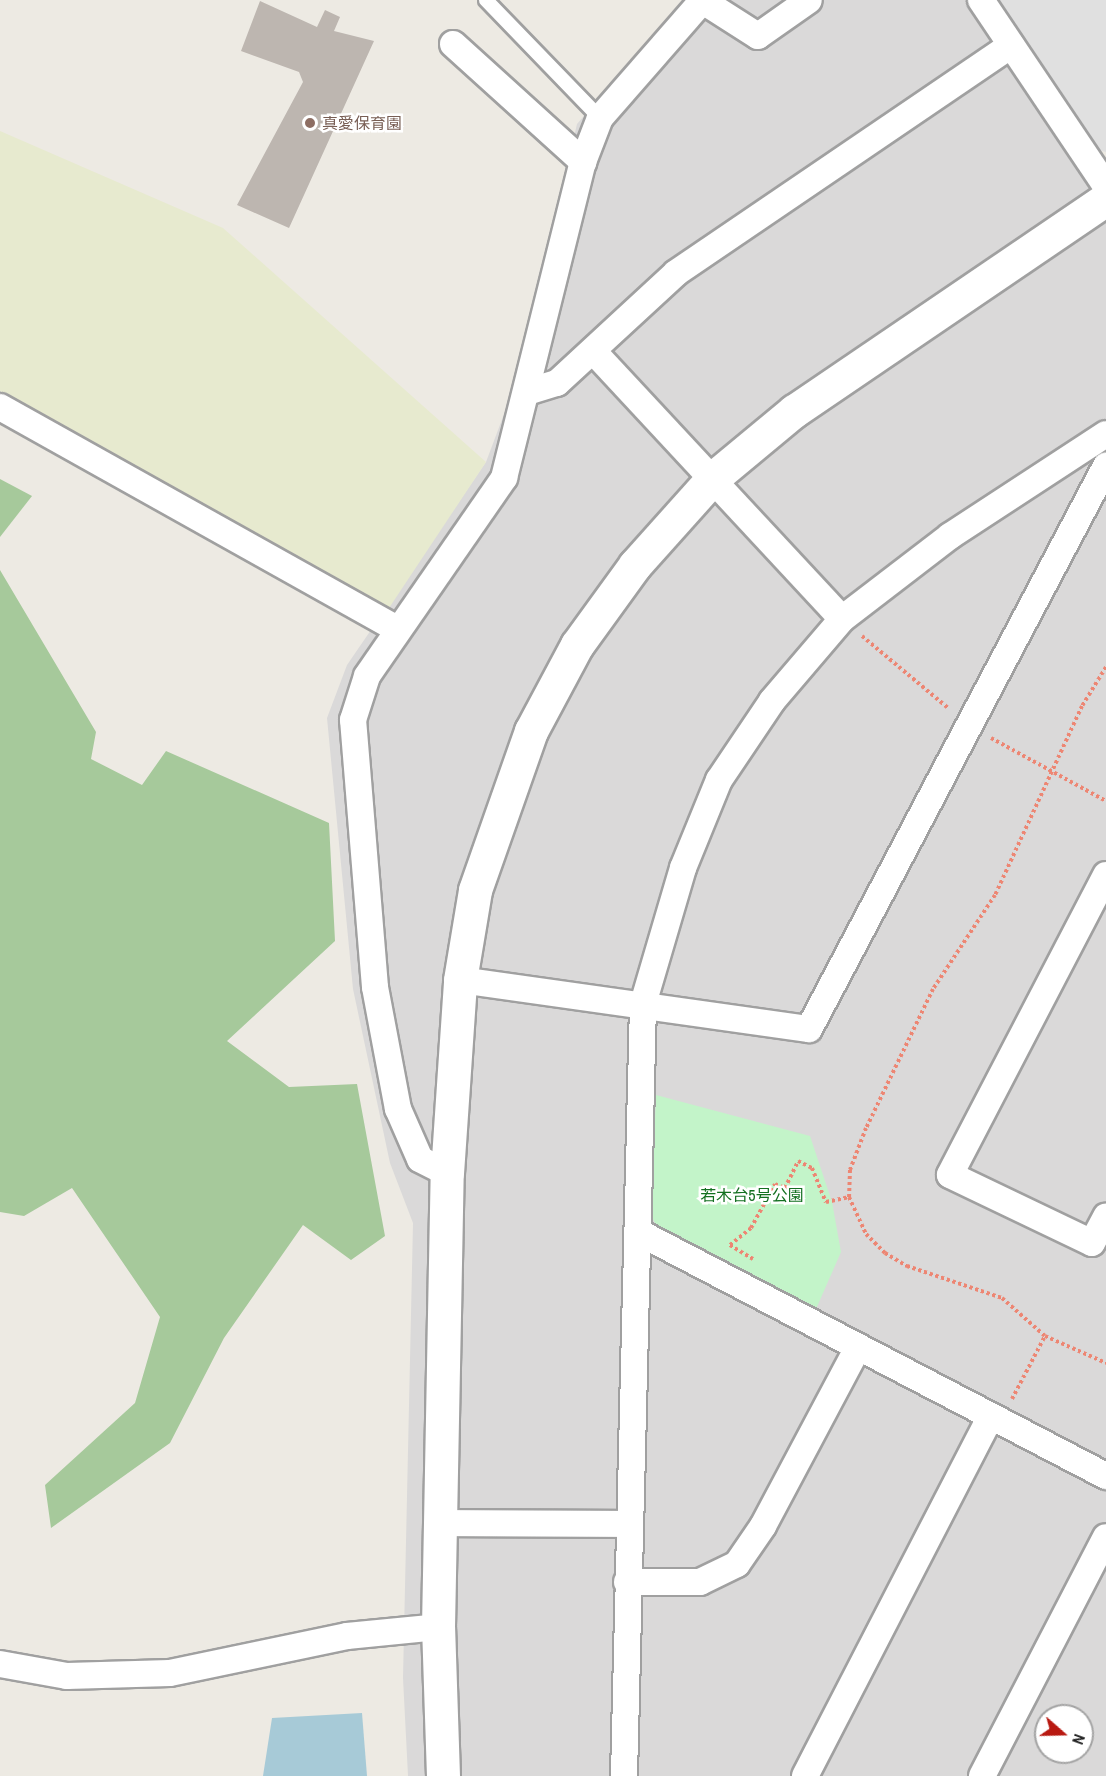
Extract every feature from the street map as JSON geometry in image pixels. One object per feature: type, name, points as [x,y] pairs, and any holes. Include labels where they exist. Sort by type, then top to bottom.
[{"type":"street","points":[[447,1173],[420,1159],[398,1109],[375,987],[353,720],[367,676],[504,478],[530,391],[583,162],[600,118],[703,0],[758,36],[809,0]]},
{"type":"street","points":[[981,0],[1106,186]]},
{"type":"street","points":[[453,45],[583,162]]},
{"type":"street","points":[[530,391],[557,383],[594,352],[676,273],[1011,45]]},
{"type":"street","points":[[443,1776],[438,1627],[447,1173],[459,980],[475,890],[531,731],[577,645],[635,565],[712,479],[794,411],[1106,199]]},
{"type":"street","points":[[594,352],[842,619]]},
{"type":"street","points":[[0,407],[398,629]]},
{"type":"street","points":[[624,1776],[627,1524],[638,1232],[643,1004],[683,868],[719,780],[772,700],[842,619],[940,543],[1106,434]]},
{"type":"street","points":[[459,980],[809,1029],[1106,466]]},
{"type":"street","points":[[1106,875],[950,1174],[1092,1243],[1106,1217]]},
{"type":"street","points":[[638,1232],[1106,1476]]},
{"type":"street","points":[[627,1582],[700,1582],[737,1564],[763,1526],[858,1347]]},
{"type":"street","points":[[805,1776],[996,1418]]},
{"type":"street","points":[[441,1523],[627,1524]]},
{"type":"street","points":[[982,1776],[1106,1537]]},
{"type":"street","points":[[0,1664],[67,1676],[170,1673],[347,1636],[438,1627]]},
{"type":"lane","points":[[486,0],[600,118]]},
{"type":"path","points":[[1106,667],[1082,706],[994,895],[933,989],[866,1128],[850,1170],[849,1197],[866,1234],[885,1253],[907,1266],[1002,1298],[1045,1336],[1106,1363]]},
{"type":"path","points":[[760,1263],[730,1245],[751,1228],[775,1185],[785,1188],[798,1161],[812,1168],[826,1202],[849,1197]]},
{"type":"path","points":[[996,1418],[1045,1336]]},
{"type":"shaded area","points":[[684,0],[992,0],[1106,166],[1106,1776],[408,1776],[403,1678],[413,1223],[390,1163],[353,989],[327,718],[347,665],[486,462],[515,385],[577,124]]},
{"type":"shaded area","points":[[994,0],[1106,0],[1106,152],[1098,150]]},
{"type":"green space","points":[[0,131],[223,228],[486,462],[389,608],[0,391]]},
{"type":"green space","points":[[0,479],[32,496],[0,537]]},
{"type":"green space","points":[[0,570],[96,732],[91,759],[142,785],[166,751],[329,823],[335,941],[227,1041],[289,1087],[357,1084],[385,1236],[351,1260],[303,1225],[224,1338],[170,1443],[51,1528],[45,1485],[135,1403],[160,1317],[72,1188],[24,1216],[0,1212]]},
{"type":"green space","name":"若木台5号公園","points":[[656,1095],[810,1136],[832,1202],[841,1252],[816,1309],[657,1227],[651,1215]]},
{"type":"water","points":[[362,1713],[367,1776],[263,1776],[272,1718]]},
{"type":"building","name":"真愛保育園","points":[[260,1],[317,27],[325,10],[340,17],[334,31],[374,41],[289,228],[237,205],[303,82],[299,72],[241,51]]},
{"type":"place","name":"真愛保育園","points":[[310,123]]}]
